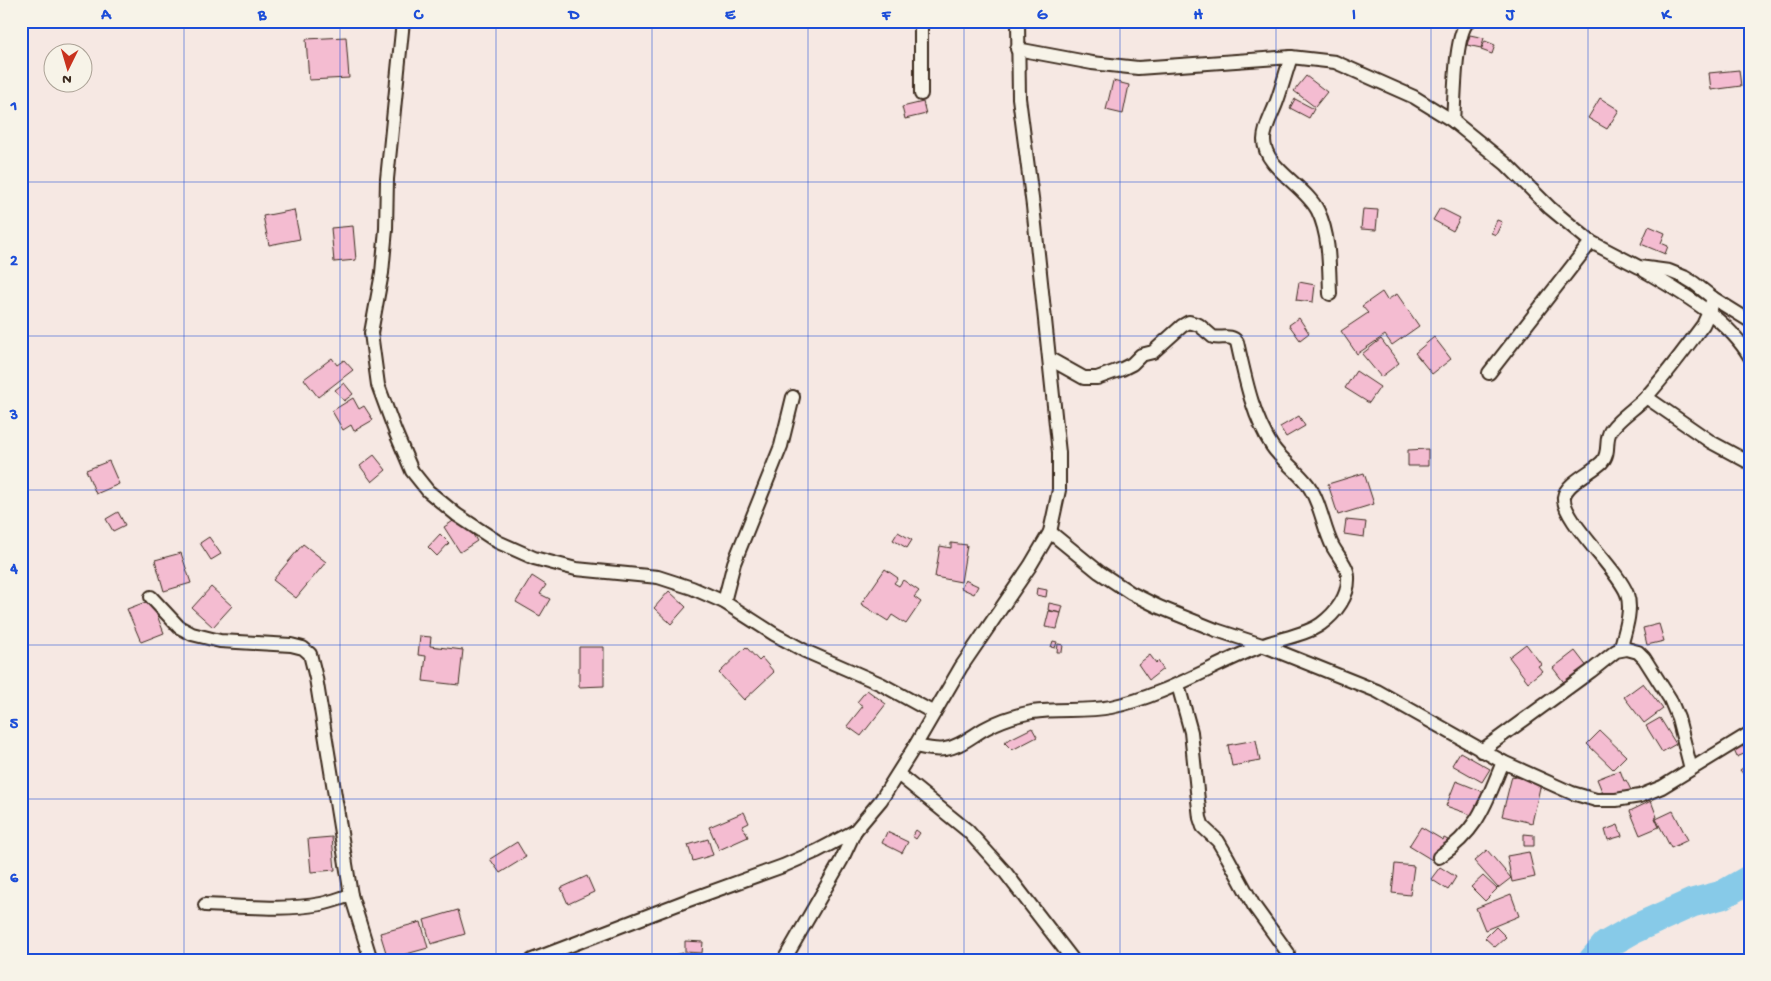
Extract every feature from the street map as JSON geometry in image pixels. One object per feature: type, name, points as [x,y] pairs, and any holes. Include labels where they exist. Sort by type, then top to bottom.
[{"type":"street","points":[[403,21],[387,179],[386,229],[382,273],[371,334],[378,385],[394,431],[412,471],[428,491],[457,515],[498,542],[534,558],[576,569],[658,576],[692,588],[724,602],[805,651],[881,684],[934,713]]},
{"type":"street","points":[[921,21],[921,94]]},
{"type":"street","points":[[784,960],[841,861],[855,831],[881,800],[898,774],[961,667],[1030,566],[1050,532],[1058,490],[1059,453],[1033,206],[1019,98],[1018,21]]},
{"type":"street","points":[[1453,121],[1457,57],[1460,39],[1468,21]]},
{"type":"street","points":[[1017,49],[1092,63],[1138,68],[1291,57],[1335,62],[1414,97],[1453,121],[1506,164],[1550,208],[1592,242],[1678,290],[1709,312],[1731,333],[1750,357]]},
{"type":"street","points":[[1291,57],[1265,133],[1265,150],[1271,161],[1310,198],[1318,211],[1325,230],[1330,294]]},
{"type":"street","points":[[1489,373],[1592,242]]},
{"type":"street","points":[[1639,267],[1669,271],[1684,277],[1750,321]]},
{"type":"street","points":[[1620,650],[1628,606],[1627,594],[1617,577],[1569,515],[1564,502],[1564,495],[1567,488],[1596,468],[1607,455],[1607,438],[1611,429],[1646,396],[1703,325],[1713,298]]},
{"type":"street","points":[[916,746],[945,749],[955,746],[988,727],[1032,712],[1108,708],[1131,703],[1178,685],[1262,645],[1320,626],[1335,612],[1348,588],[1349,575],[1333,547],[1308,485],[1272,446],[1262,426],[1252,400],[1237,342],[1234,338],[1229,336],[1213,337],[1199,325],[1189,322],[1153,352],[1141,355],[1132,364],[1097,378],[1084,378],[1050,359]]},
{"type":"street","points":[[1646,396],[1704,438],[1750,463]]},
{"type":"street","points":[[724,602],[734,562],[781,446],[793,397]]},
{"type":"street","points":[[1050,532],[1099,572],[1130,593],[1168,610],[1377,691],[1503,762],[1572,793],[1596,800],[1616,800],[1640,796],[1662,787],[1750,733]]},
{"type":"street","points":[[151,598],[179,628],[192,634],[220,641],[291,645],[303,648],[310,654],[316,678],[350,895],[372,960]]},
{"type":"street","points":[[1482,751],[1592,671],[1616,651],[1627,649],[1638,652],[1651,668],[1670,699],[1678,718],[1691,769]]},
{"type":"street","points":[[1178,685],[1191,732],[1198,800],[1203,827],[1218,841],[1254,906],[1288,953]]},
{"type":"street","points":[[1439,856],[1454,846],[1475,824],[1486,805],[1503,762]]},
{"type":"street","points":[[898,774],[968,831],[1005,872],[1073,960]]},
{"type":"street","points":[[532,960],[686,900],[782,866],[817,851],[855,831]]},
{"type":"street","points":[[205,905],[306,906],[321,904],[350,895]]},
{"type":"building","points":[[1470,35],[1484,38],[1481,48],[1467,45]]},
{"type":"building","points":[[346,37],[349,78],[309,80],[306,39]]},
{"type":"building","points":[[1485,41],[1495,45],[1492,54],[1481,50]]},
{"type":"building","points":[[1739,70],[1741,86],[1711,90],[1709,73]]},
{"type":"building","points":[[1306,76],[1327,92],[1315,107],[1294,91]]},
{"type":"building","points":[[1113,81],[1129,85],[1123,114],[1106,110]]},
{"type":"building","points":[[1600,98],[1619,110],[1607,129],[1588,118]]},
{"type":"building","points":[[1295,99],[1314,109],[1309,118],[1290,108]]},
{"type":"building","points":[[923,102],[926,114],[905,119],[902,107]]},
{"type":"building","points":[[1440,208],[1460,218],[1453,231],[1433,220]]},
{"type":"building","points":[[1363,209],[1378,210],[1376,230],[1361,229]]},
{"type":"building","points":[[294,210],[300,239],[269,245],[263,216]]},
{"type":"building","points":[[1497,220],[1502,222],[1496,235],[1491,233]]},
{"type":"building","points":[[353,226],[356,260],[334,262],[331,228]]},
{"type":"building","points":[[1649,226],[1665,233],[1661,243],[1668,246],[1665,254],[1641,244]]},
{"type":"building","points":[[1299,282],[1315,285],[1313,302],[1296,300]]},
{"type":"building","points":[[1382,292],[1387,300],[1397,294],[1419,326],[1392,345],[1385,335],[1357,354],[1341,331],[1368,313],[1362,306]]},
{"type":"building","points":[[1299,318],[1309,333],[1300,340],[1289,325]]},
{"type":"building","points":[[1434,337],[1451,359],[1432,374],[1415,353]]},
{"type":"building","points":[[1381,339],[1399,363],[1381,377],[1362,354]]},
{"type":"building","points":[[332,358],[337,365],[344,360],[353,370],[318,397],[304,379]]},
{"type":"building","points":[[1356,371],[1380,387],[1369,403],[1345,388]]},
{"type":"building","points":[[344,383],[353,394],[344,401],[335,390]]},
{"type":"building","points":[[353,398],[359,409],[364,406],[373,420],[354,431],[351,425],[343,430],[332,411]]},
{"type":"building","points":[[1299,416],[1305,426],[1286,437],[1280,427]]},
{"type":"building","points":[[1428,449],[1428,466],[1408,466],[1408,450]]},
{"type":"building","points":[[374,455],[386,470],[372,482],[360,466]]},
{"type":"building","points":[[109,461],[119,484],[96,494],[86,470]]},
{"type":"building","points":[[1364,473],[1374,504],[1338,515],[1328,484]]},
{"type":"building","points":[[118,512],[125,525],[113,531],[106,519]]},
{"type":"building","points":[[461,516],[477,541],[460,552],[444,527]]},
{"type":"building","points":[[1346,520],[1366,522],[1364,537],[1344,534]]},
{"type":"building","points":[[898,532],[912,540],[907,548],[893,540]]},
{"type":"building","points":[[440,534],[449,543],[437,556],[428,547]]},
{"type":"building","points":[[209,537],[221,554],[211,560],[200,543]]},
{"type":"building","points":[[951,543],[967,545],[961,582],[935,577],[940,546],[951,548]]},
{"type":"building","points":[[303,544],[326,562],[296,598],[273,580]]},
{"type":"building","points":[[181,553],[191,583],[164,591],[155,560]]},
{"type":"building","points":[[885,569],[898,578],[894,583],[899,586],[903,580],[919,591],[914,597],[921,602],[906,624],[892,615],[888,621],[861,604]]},
{"type":"building","points":[[532,576],[546,585],[540,594],[550,599],[540,616],[516,602]]},
{"type":"building","points":[[965,580],[978,586],[974,594],[961,588]]},
{"type":"building","points":[[211,587],[232,606],[213,627],[192,608]]},
{"type":"building","points":[[1037,588],[1047,590],[1046,597],[1036,595]]},
{"type":"building","points":[[669,591],[686,607],[671,624],[654,608]]},
{"type":"building","points":[[151,600],[164,633],[141,642],[127,609]]},
{"type":"building","points":[[1049,603],[1063,606],[1061,613],[1048,610]]},
{"type":"building","points":[[1049,611],[1061,613],[1057,629],[1045,627]]},
{"type":"building","points":[[1659,624],[1664,641],[1647,645],[1643,628]]},
{"type":"building","points":[[420,636],[431,637],[430,646],[463,650],[459,685],[423,681],[426,656],[418,655]]},
{"type":"building","points":[[1053,641],[1057,642],[1055,648],[1051,647]]},
{"type":"building","points":[[1058,644],[1063,645],[1062,652],[1057,652]]},
{"type":"building","points":[[1526,644],[1541,664],[1538,666],[1542,671],[1528,682],[1509,657]]},
{"type":"building","points":[[579,647],[604,647],[604,686],[579,687]]},
{"type":"building","points":[[746,647],[759,661],[762,658],[774,672],[744,700],[719,673]]},
{"type":"building","points":[[1575,651],[1588,668],[1566,685],[1553,668]]},
{"type":"building","points":[[1150,655],[1156,663],[1158,661],[1163,669],[1149,680],[1138,664]]},
{"type":"building","points":[[1643,683],[1663,709],[1644,723],[1624,697]]},
{"type":"building","points":[[867,690],[886,704],[861,736],[847,726],[863,706],[857,702]]},
{"type":"building","points":[[1660,718],[1676,744],[1662,752],[1646,726]]},
{"type":"building","points":[[1032,728],[1037,737],[1012,750],[1004,742]]},
{"type":"building","points":[[1600,731],[1626,756],[1613,769],[1587,744]]},
{"type":"building","points":[[1256,740],[1260,761],[1232,766],[1228,745]]},
{"type":"building","points":[[1742,744],[1746,753],[1737,757],[1733,748]]},
{"type":"building","points":[[1460,752],[1490,769],[1482,782],[1452,765]]},
{"type":"building","points":[[1750,763],[1750,782],[1740,770]]},
{"type":"building","points":[[1620,770],[1624,781],[1626,780],[1631,790],[1606,801],[1597,779]]},
{"type":"building","points":[[1512,776],[1541,783],[1532,823],[1502,816]]},
{"type":"building","points":[[1456,781],[1486,793],[1477,817],[1446,806]]},
{"type":"building","points":[[1651,801],[1659,827],[1640,835],[1630,811]]},
{"type":"building","points":[[1673,811],[1688,840],[1671,848],[1656,819]]},
{"type":"building","points":[[744,812],[749,823],[743,826],[748,837],[719,850],[709,827]]},
{"type":"building","points":[[1618,825],[1622,836],[1608,840],[1605,830]]},
{"type":"building","points":[[1421,827],[1443,840],[1444,838],[1450,841],[1437,863],[1409,846]]},
{"type":"building","points":[[916,830],[920,833],[916,839],[912,836]]},
{"type":"building","points":[[887,832],[908,842],[902,853],[882,843]]},
{"type":"building","points":[[1524,834],[1534,835],[1534,846],[1524,846]]},
{"type":"building","points":[[332,837],[335,870],[311,872],[308,839]]},
{"type":"building","points":[[708,839],[713,855],[693,861],[688,845]]},
{"type":"building","points":[[517,842],[526,857],[500,873],[490,859]]},
{"type":"building","points":[[1487,850],[1511,878],[1498,888],[1474,861]]},
{"type":"building","points":[[1529,852],[1535,877],[1512,882],[1507,856]]},
{"type":"building","points":[[1395,864],[1414,866],[1410,895],[1392,893]]},
{"type":"building","points":[[1440,867],[1456,877],[1448,890],[1431,879]]},
{"type":"building","points":[[587,876],[594,892],[568,904],[561,888]]},
{"type":"building","points":[[1483,876],[1497,889],[1485,901],[1471,887]]},
{"type":"building","points":[[1511,894],[1519,916],[1485,930],[1476,908]]},
{"type":"building","points":[[458,910],[465,934],[431,944],[424,920]]},
{"type":"building","points":[[421,922],[428,948],[388,959],[380,933]]},
{"type":"building","points":[[1496,927],[1506,937],[1495,947],[1485,938]]},
{"type":"building","points":[[685,941],[703,942],[702,953],[685,952]]},
{"type":"building","points":[[683,953],[684,960],[661,960],[661,958]]},
{"type":"building","points":[[816,955],[835,956],[835,960],[816,960]]},
{"type":"building","points":[[286,956],[287,960],[267,960],[267,959]]},
{"type":"waterway","points":[[1593,960],[1606,945],[1634,929],[1692,903],[1722,895],[1750,879]]}]
